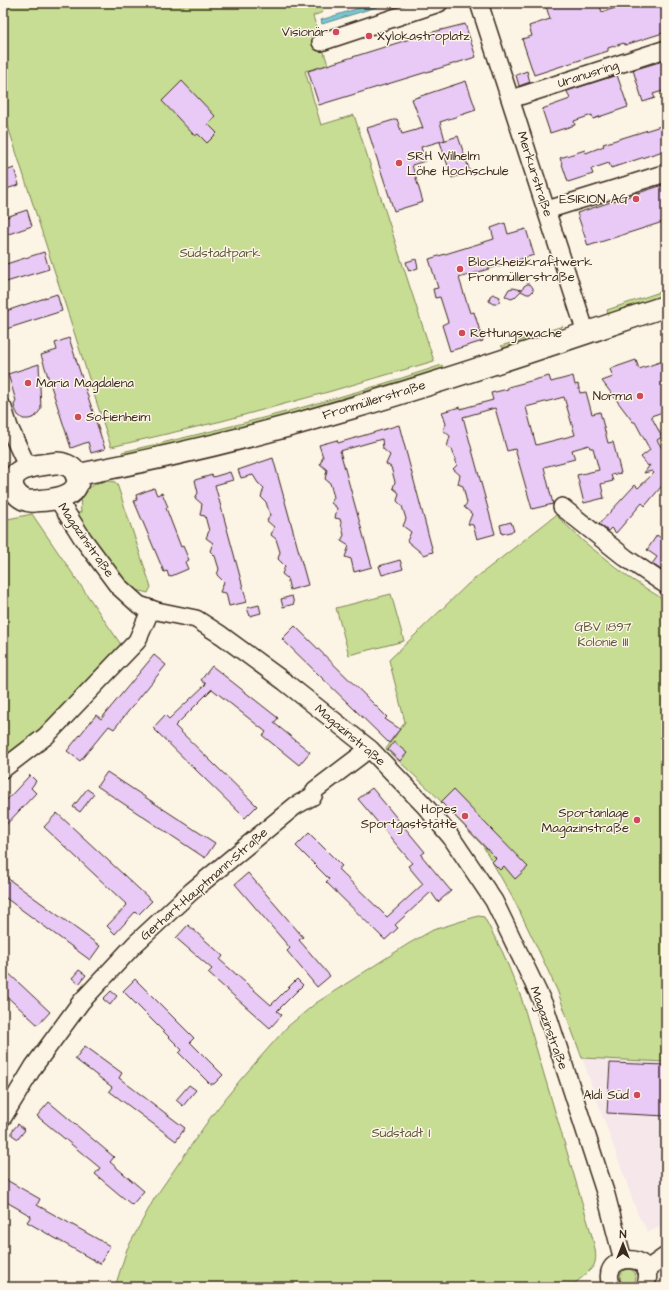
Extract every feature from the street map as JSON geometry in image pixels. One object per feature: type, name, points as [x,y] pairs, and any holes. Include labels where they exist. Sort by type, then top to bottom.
[{"type":"main road","name":"Fronmüllerstraße","points":[[76,475],[128,466],[226,443],[352,408],[666,306]]},
{"type":"main road","points":[[62,463],[72,467],[76,475],[77,480],[73,491],[63,497],[32,502],[24,501],[8,489],[15,476],[28,468],[62,463]]},
{"type":"street","points":[[321,42],[439,3]]},
{"type":"street","name":"Merkurstraße","points":[[481,10],[586,333]]},
{"type":"street","name":"Uranusring","points":[[511,99],[666,49]]},
{"type":"street","points":[[547,210],[666,173]]},
{"type":"street","points":[[3,408],[9,427],[28,468]]},
{"type":"street","name":"Magazinstraße","points":[[57,498],[83,539],[118,586],[140,605],[150,609],[196,618],[221,634],[285,682],[369,749],[425,806],[451,837],[494,901],[545,1007],[606,1194],[623,1260]]},
{"type":"street","points":[[562,507],[624,556],[666,585]]},
{"type":"street","points":[[3,769],[46,736],[137,642],[150,609]]},
{"type":"street","name":"Gerhart-Hauptmann-Straße","points":[[3,1117],[34,1066],[81,1002],[135,944],[192,891],[295,806],[313,796],[315,790],[369,749]]},
{"type":"street","points":[[646,1270],[666,1256]]},
{"type":"street","points":[[611,1286],[610,1273],[613,1267],[617,1263],[628,1259],[638,1262],[646,1270],[647,1276],[645,1287]]},
{"type":"shaded area","points":[[582,1058],[666,1062],[666,1225],[648,1232],[638,1215]]},
{"type":"green space","name":"Südstadtpark","points":[[3,3],[320,3],[323,12],[313,16],[328,65],[305,71],[321,125],[354,115],[434,361],[222,421],[111,447],[3,111]]},
{"type":"green space","points":[[666,290],[666,295],[608,314],[607,310]]},
{"type":"green space","points":[[563,326],[557,330],[503,348],[501,346]]},
{"type":"green space","points":[[442,365],[443,368],[284,416],[123,457],[122,452],[283,413]]},
{"type":"green space","points":[[109,481],[117,484],[151,587],[148,593],[132,589],[115,572],[85,531],[78,513],[81,512],[81,498],[86,489],[96,484]]},
{"type":"green space","points":[[32,514],[124,649],[31,739],[3,758],[3,520]]},
{"type":"green space","name":"GBV 1897 Kolonie III","points":[[556,515],[583,541],[628,577],[666,601],[666,1062],[582,1058],[557,990],[536,945],[515,902],[483,846],[433,793],[386,749],[405,722],[389,660],[468,584]]},
{"type":"green space","points":[[391,594],[404,641],[349,655],[336,608]]},
{"type":"green space","name":"Südstadt I","points":[[478,916],[484,917],[503,953],[521,997],[592,1236],[596,1258],[590,1271],[571,1287],[115,1287],[127,1249],[154,1199],[210,1118],[241,1079],[287,1027],[316,1003],[408,944],[433,930]]},
{"type":"green space","points":[[625,1269],[631,1269],[636,1274],[634,1283],[631,1285],[625,1285],[620,1280],[620,1274]]},
{"type":"water","points":[[375,3],[389,3],[322,24],[321,20]]},
{"type":"building","points":[[545,3],[599,3],[602,12],[622,6],[621,3],[666,3],[666,32],[625,45],[624,43],[608,48],[608,51],[534,75],[522,39],[532,36],[529,26],[550,19]]},
{"type":"building","points":[[465,24],[476,57],[319,105],[308,71],[429,33]]},
{"type":"building","points":[[666,60],[666,90],[653,94],[655,98],[643,102],[633,70]]},
{"type":"building","points":[[527,71],[530,82],[519,86],[516,75]]},
{"type":"building","points":[[617,75],[628,107],[593,119],[592,115],[574,121],[575,125],[550,133],[542,109],[570,99],[567,91]]},
{"type":"building","points":[[182,81],[216,117],[208,124],[217,133],[207,143],[198,134],[195,136],[162,101]]},
{"type":"building","points":[[466,81],[476,110],[440,122],[445,140],[421,147],[425,161],[412,165],[423,202],[394,211],[367,128],[397,119],[402,134],[423,128],[412,99]]},
{"type":"building","points":[[664,125],[666,130],[666,150],[611,168],[609,163],[591,169],[593,174],[568,182],[560,158],[585,150],[586,153],[604,146],[603,144]]},
{"type":"building","points":[[458,136],[470,172],[452,178],[440,142]]},
{"type":"building","points":[[14,168],[19,185],[3,190],[3,172]]},
{"type":"building","points":[[666,184],[666,221],[588,246],[577,213]]},
{"type":"building","points":[[27,210],[32,226],[3,236],[3,218]]},
{"type":"building","name":"Blockheizkraftwerk Fronmüllerstraße","points":[[505,223],[508,234],[526,229],[534,255],[459,278],[470,313],[474,312],[483,341],[450,351],[442,325],[448,322],[440,297],[435,298],[433,289],[438,288],[429,259],[494,239],[491,228]]},
{"type":"building","points":[[44,252],[49,269],[3,283],[3,265]]},
{"type":"building","points":[[416,259],[418,268],[409,271],[406,262]]},
{"type":"building","points":[[527,284],[530,284],[533,288],[533,291],[530,294],[521,291],[511,299],[505,296],[509,289],[513,288],[522,290]]},
{"type":"building","points":[[57,294],[62,311],[3,330],[3,312]]},
{"type":"building","points":[[493,294],[500,297],[499,302],[496,304],[489,301],[490,296]]},
{"type":"building","name":"Sofienheim","points":[[69,338],[105,449],[91,453],[88,442],[71,448],[41,355],[57,350],[55,343]]},
{"type":"building","points":[[636,360],[639,369],[666,360],[666,411],[651,416],[662,437],[657,440],[663,450],[666,447],[666,481],[645,506],[642,503],[616,533],[611,528],[608,531],[599,524],[635,485],[638,488],[654,473],[652,471],[644,473],[650,465],[648,466],[641,457],[650,450],[635,422],[633,422],[602,381],[613,377],[610,369]]},
{"type":"building","name":"Maria Magdalena","points":[[39,364],[41,409],[35,417],[23,419],[18,415],[15,409],[14,405],[16,401],[8,374]]},
{"type":"building","points":[[549,376],[551,382],[573,376],[575,385],[578,384],[580,393],[586,392],[592,414],[600,412],[608,443],[613,442],[621,473],[611,475],[613,481],[601,484],[604,498],[584,503],[577,475],[599,470],[593,448],[590,448],[589,445],[572,450],[575,459],[544,467],[553,504],[532,509],[515,449],[507,451],[495,408],[463,417],[495,534],[477,539],[473,525],[468,524],[472,514],[464,507],[467,503],[463,486],[458,484],[460,475],[453,469],[457,465],[452,449],[447,447],[450,436],[443,430],[446,424],[442,412],[460,407],[460,409],[493,400],[491,393],[508,389],[508,387]],"holes":[[[564,397],[575,435],[536,445],[526,407]]]},
{"type":"building","points":[[399,425],[433,552],[424,555],[407,541],[411,532],[403,526],[406,519],[402,506],[397,501],[399,493],[393,488],[395,482],[391,467],[386,464],[390,455],[383,449],[382,439],[340,451],[372,567],[354,572],[351,559],[345,557],[349,546],[341,541],[344,535],[340,519],[335,518],[337,508],[331,503],[334,497],[330,483],[325,479],[327,470],[320,464],[323,457],[319,445],[337,440],[338,443]]},
{"type":"building","points":[[273,458],[308,585],[290,590],[287,578],[282,574],[285,566],[278,559],[280,552],[276,539],[271,535],[274,527],[267,521],[270,515],[266,502],[261,497],[264,488],[258,483],[253,475],[241,478],[238,470]]},
{"type":"building","points":[[230,472],[233,480],[215,485],[247,602],[229,606],[226,593],[220,592],[224,582],[217,575],[219,569],[215,556],[210,551],[213,543],[206,538],[209,531],[205,516],[200,515],[202,504],[195,498],[198,493],[195,480]]},
{"type":"building","points":[[154,488],[157,495],[162,493],[168,507],[166,508],[181,547],[183,546],[189,560],[185,562],[188,569],[169,577],[167,571],[164,572],[134,501],[137,500],[136,495]]},
{"type":"building","points":[[511,522],[514,531],[502,534],[500,525]]},
{"type":"building","points":[[657,535],[666,542],[666,573],[652,564],[657,557],[647,550]]},
{"type":"building","points":[[400,560],[403,569],[382,575],[379,566]]},
{"type":"building","points":[[292,596],[294,604],[283,607],[281,599]]},
{"type":"building","points":[[259,605],[261,613],[250,616],[247,608]]},
{"type":"building","points":[[295,626],[387,717],[385,719],[400,729],[389,743],[282,639]]},
{"type":"building","points":[[154,655],[166,665],[114,729],[109,726],[80,761],[67,751],[96,715],[101,719]]},
{"type":"building","points":[[212,666],[278,718],[274,723],[310,752],[299,765],[263,736],[266,732],[212,689],[175,726],[257,806],[245,818],[153,728],[165,715],[169,719],[206,684],[201,680]]},
{"type":"building","points":[[394,742],[407,753],[400,761],[388,750]]},
{"type":"building","points":[[107,772],[215,843],[205,858],[97,786]]},
{"type":"building","points":[[30,775],[36,781],[31,788],[36,793],[3,828],[3,804]]},
{"type":"building","points":[[372,788],[425,852],[421,855],[451,891],[438,902],[431,892],[395,925],[398,928],[385,940],[326,882],[329,879],[296,846],[309,833],[342,866],[338,869],[387,917],[423,884],[408,866],[412,863],[358,799]]},
{"type":"building","points":[[87,789],[94,794],[80,812],[73,807]]},
{"type":"building","points":[[453,790],[528,867],[515,879],[504,866],[500,870],[492,862],[496,858],[441,802]]},
{"type":"building","points":[[57,813],[152,901],[138,915],[135,912],[115,934],[107,926],[127,905],[44,827]]},
{"type":"building","points":[[248,873],[303,937],[299,940],[330,976],[317,987],[287,951],[290,948],[235,884]]},
{"type":"building","points":[[3,875],[100,946],[90,960],[3,896]]},
{"type":"building","points":[[188,925],[223,956],[220,960],[271,1005],[297,979],[303,985],[277,1011],[282,1015],[270,1028],[208,973],[212,969],[176,938]]},
{"type":"building","points":[[3,968],[50,1012],[38,1025],[3,993]]},
{"type":"building","points":[[79,970],[86,975],[79,984],[72,978]]},
{"type":"building","points":[[135,979],[194,1038],[190,1042],[223,1075],[214,1084],[210,1084],[179,1053],[182,1050],[123,991]]},
{"type":"building","points":[[111,991],[117,996],[110,1005],[103,999]]},
{"type":"building","points":[[85,1046],[122,1073],[119,1078],[185,1128],[176,1141],[109,1091],[112,1087],[75,1059]]},
{"type":"building","name":"Aldi Süd","points":[[610,1063],[666,1065],[666,1116],[607,1113]]},
{"type":"building","points":[[189,1085],[196,1090],[183,1106],[176,1100]]},
{"type":"building","points":[[49,1102],[114,1157],[110,1162],[144,1191],[132,1205],[95,1174],[100,1168],[37,1116]]},
{"type":"building","points":[[18,1124],[25,1130],[18,1139],[12,1135],[12,1131]]},
{"type":"building","points":[[3,1178],[40,1199],[37,1205],[110,1246],[100,1264],[27,1222],[31,1216],[3,1200]]},
{"type":"place","name":"Visionär","points":[[336,32]]},
{"type":"place","name":"Xylokastroplatz","points":[[369,36]]},
{"type":"place","name":"SRH Wilhelm Löhe Hochschule","points":[[399,163]]},
{"type":"place","name":"ESIRION AG","points":[[636,199]]},
{"type":"place","name":"Blockheizkraftwerk Fronmüllerstraße","points":[[460,269]]},
{"type":"place","name":"Rettungswache","points":[[462,333]]},
{"type":"place","name":"Maria Magdalena","points":[[28,383]]},
{"type":"place","name":"Norma","points":[[640,396]]},
{"type":"place","name":"Sofienheim","points":[[78,417]]},
{"type":"place","name":"Hopes Sportgaststätte","points":[[465,816]]},
{"type":"place","name":"Sportanlage Magazinstraße","points":[[637,820]]},
{"type":"place","name":"Aldi Süd","points":[[637,1095]]}]
